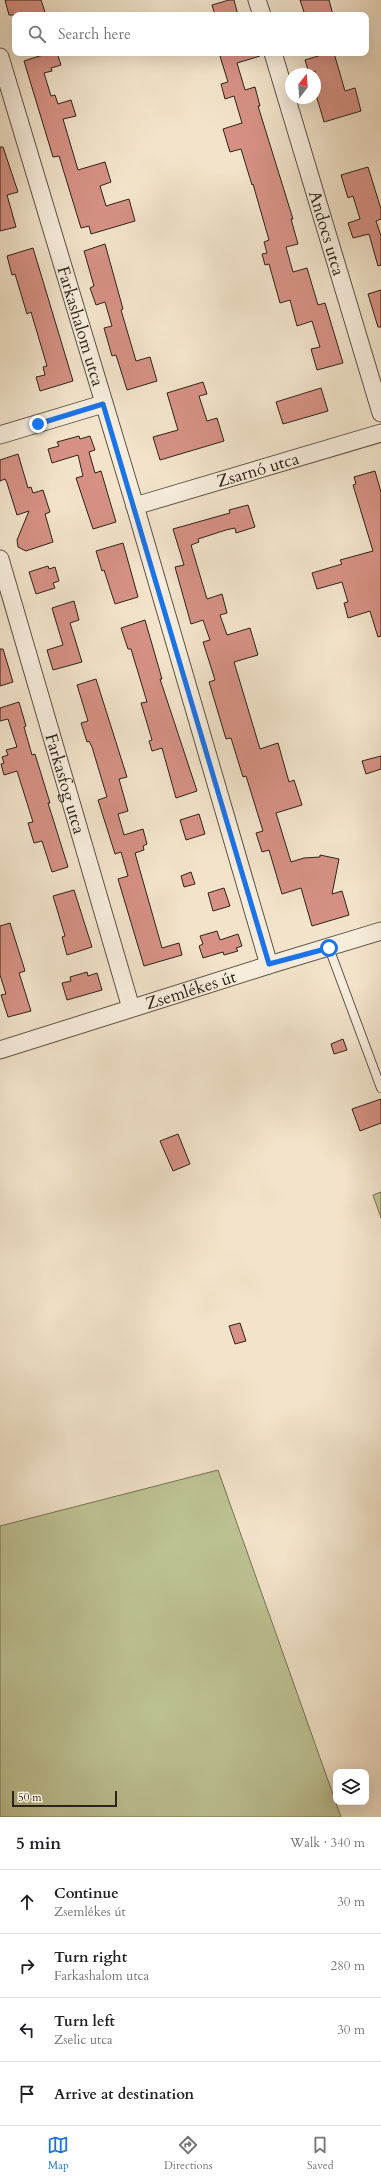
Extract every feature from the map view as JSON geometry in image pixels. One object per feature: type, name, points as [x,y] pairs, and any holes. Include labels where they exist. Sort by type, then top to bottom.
[{"type":"street","points":[[257,0],[261,12]]},
{"type":"street","name":"Andocs utca","points":[[274,56],[381,413]]},
{"type":"street","name":"Farkashalom utca","points":[[0,57],[103,404],[135,506],[269,964]]},
{"type":"street","points":[[0,435],[103,404]]},
{"type":"street","name":"Zsarnó utca","points":[[135,506],[381,432]]},
{"type":"street","name":"Farkasfog utca","points":[[0,559],[131,1008]]},
{"type":"street","name":"Zsemlékes út","points":[[0,1050],[269,964],[329,948],[381,931]]},
{"type":"lane","points":[[329,948],[381,1088]]},
{"type":"green space","points":[[381,1192],[381,1218],[373,1195]]},
{"type":"green space","points":[[218,1470],[333,1794],[333,1805],[337,1805],[341,1817],[0,1817],[0,1526]]},
{"type":"building","points":[[5,0],[41,0],[45,12],[12,12],[12,15],[9,15]]},
{"type":"building","points":[[234,0],[237,12],[214,12],[212,5]]},
{"type":"building","points":[[300,0],[329,0],[332,12],[304,12]]},
{"type":"building","points":[[40,56],[58,56],[61,65],[51,68],[52,71],[44,73],[51,96],[55,95],[58,104],[71,100],[76,116],[63,119],[78,170],[105,162],[111,182],[100,186],[106,206],[129,199],[135,221],[91,234],[89,226],[81,228],[59,156],[53,157],[24,61]]},
{"type":"building","points":[[220,56],[260,56],[237,63],[245,90],[255,87],[260,106],[258,106],[293,219],[291,219],[298,244],[286,247],[293,272],[307,268],[318,305],[325,303],[343,363],[317,370],[311,349],[320,347],[312,321],[297,326],[290,300],[280,303],[269,264],[265,265],[262,254],[267,253],[264,242],[269,240],[253,184],[252,185],[241,149],[230,152],[223,129],[242,123],[234,96],[225,99],[221,84],[228,82]]},
{"type":"building","points":[[318,56],[335,56],[345,91],[355,88],[361,111],[324,122],[319,104],[321,104],[321,68],[307,68],[305,60]]},
{"type":"building","points":[[0,147],[3,147],[18,192],[7,195],[16,227],[0,231]]},
{"type":"building","points":[[368,167],[381,209],[381,219],[376,221],[381,236],[381,265],[378,266],[369,234],[353,238],[348,223],[360,219],[353,196],[348,198],[341,175]]},
{"type":"building","points":[[105,244],[123,309],[121,310],[136,361],[150,357],[157,381],[127,390],[116,355],[112,356],[104,328],[112,326],[105,302],[96,305],[90,288],[94,286],[84,251]]},
{"type":"building","points":[[33,248],[73,381],[40,391],[36,377],[45,375],[43,367],[47,366],[31,312],[27,314],[15,274],[12,275],[7,256]]},
{"type":"building","points":[[381,290],[381,327],[378,327],[368,294]]},
{"type":"building","points":[[203,382],[207,394],[199,396],[207,421],[217,418],[224,441],[160,460],[153,437],[178,430],[167,393]]},
{"type":"building","points":[[321,388],[328,411],[283,424],[276,402]]},
{"type":"building","points":[[79,436],[80,439],[90,436],[95,450],[89,452],[95,473],[101,471],[116,522],[93,529],[76,478],[83,476],[78,455],[52,463],[48,449],[59,446],[57,442]]},
{"type":"building","points":[[18,454],[28,488],[31,487],[33,493],[43,490],[50,512],[45,514],[53,542],[26,551],[18,547],[17,540],[29,511],[17,515],[5,479],[0,481],[0,460]]},
{"type":"building","points":[[375,471],[381,492],[381,636],[378,637],[370,611],[348,618],[344,603],[348,602],[342,582],[317,589],[312,573],[342,564],[340,560],[373,551],[353,485],[356,484],[354,477]]},
{"type":"building","points":[[248,505],[255,527],[236,533],[235,528],[226,530],[198,539],[199,542],[191,545],[207,599],[222,594],[227,613],[220,615],[227,635],[250,628],[258,655],[234,662],[260,749],[278,743],[289,782],[294,780],[302,805],[276,813],[291,862],[304,858],[320,857],[320,855],[339,859],[332,894],[342,891],[349,915],[312,926],[301,888],[282,894],[269,850],[262,852],[256,833],[263,831],[246,776],[243,777],[231,738],[226,739],[209,682],[215,680],[203,642],[210,640],[203,620],[191,624],[175,567],[184,565],[173,529],[230,513],[229,510]]},
{"type":"building","points":[[123,543],[138,597],[115,604],[96,551]]},
{"type":"building","points":[[48,566],[49,569],[55,567],[59,581],[53,583],[55,588],[36,594],[29,572]]},
{"type":"building","points":[[74,601],[79,620],[70,623],[82,662],[53,670],[47,650],[63,645],[52,608]]},
{"type":"building","points":[[145,620],[162,679],[160,679],[197,791],[176,798],[162,748],[152,751],[149,741],[152,740],[141,703],[147,702],[131,649],[128,649],[121,628]]},
{"type":"building","points":[[0,649],[3,649],[13,682],[0,686]]},
{"type":"building","points":[[96,679],[127,777],[119,779],[128,811],[118,814],[124,835],[143,829],[147,844],[143,846],[144,850],[135,853],[162,948],[179,943],[182,955],[144,966],[118,879],[128,876],[121,852],[115,854],[98,800],[107,797],[92,747],[89,741],[87,742],[81,723],[88,721],[77,685]]},
{"type":"building","points":[[19,702],[32,755],[35,754],[50,803],[48,803],[68,867],[52,872],[42,841],[34,843],[28,823],[33,822],[17,771],[4,775],[1,764],[4,763],[2,757],[8,755],[6,750],[17,747],[8,719],[0,721],[0,708]]},
{"type":"building","points":[[381,756],[381,769],[366,774],[362,761]]},
{"type":"building","points":[[199,814],[205,834],[186,840],[180,820]]},
{"type":"building","points":[[191,872],[195,884],[184,887],[181,876]]},
{"type":"building","points":[[224,888],[230,906],[213,911],[208,893]]},
{"type":"building","points":[[74,890],[92,947],[67,955],[62,937],[65,936],[53,896]]},
{"type":"building","points":[[10,923],[25,971],[19,973],[31,1011],[8,1017],[1,995],[6,994],[0,975],[0,926]]},
{"type":"building","points":[[217,931],[220,940],[238,934],[242,946],[236,948],[238,951],[224,955],[223,952],[203,958],[199,946],[203,944],[200,936]]},
{"type":"building","points":[[87,972],[88,976],[97,973],[102,990],[67,1000],[62,983],[71,981],[70,977]]},
{"type":"building","points":[[343,1039],[347,1050],[334,1054],[331,1044]]},
{"type":"building","points":[[381,1099],[381,1123],[360,1131],[352,1109]]},
{"type":"building","points":[[178,1134],[190,1164],[173,1171],[160,1141]]},
{"type":"building","points":[[240,1323],[246,1341],[235,1344],[229,1326]]},
{"type":"route","points":[[38,424],[103,404],[135,506],[269,964],[329,948]]}]
